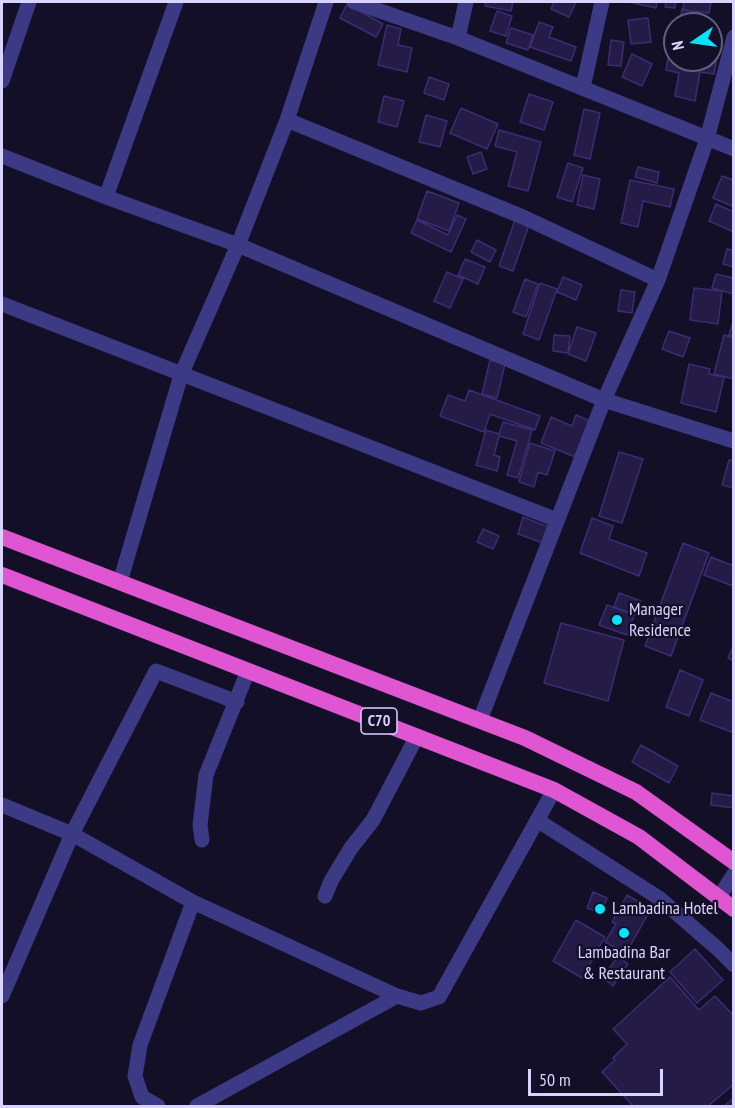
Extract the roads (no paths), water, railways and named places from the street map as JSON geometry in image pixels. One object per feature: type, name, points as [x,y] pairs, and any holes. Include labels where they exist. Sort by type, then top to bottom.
[{"type":"highway","name":"C70","points":[[2,537],[525,738],[636,792],[734,862]]},
{"type":"highway","name":"C70","points":[[2,575],[554,790],[639,837],[734,909]]},
{"type":"street","points":[[2,81],[28,2]]},
{"type":"street","points":[[106,197],[176,2]]},
{"type":"street","points":[[120,582],[181,375],[238,245],[287,120],[326,2]]},
{"type":"street","points":[[354,2],[458,38],[734,149]]},
{"type":"street","points":[[458,38],[466,2]]},
{"type":"street","points":[[583,87],[602,2]]},
{"type":"street","points":[[480,720],[604,400],[658,280],[707,139],[734,37]]},
{"type":"street","points":[[287,120],[523,217],[658,280]]},
{"type":"street","points":[[2,156],[238,245],[604,400],[734,441]]},
{"type":"street","points":[[2,304],[557,520]]},
{"type":"street","points":[[2,996],[72,834],[156,671],[237,702]]},
{"type":"street","points":[[202,840],[200,825],[206,775],[248,671]]},
{"type":"street","points":[[325,896],[331,881],[351,848],[373,820],[417,736]]},
{"type":"street","points":[[2,805],[72,834],[194,902],[397,996],[421,1003],[439,998],[554,790]]},
{"type":"street","points":[[537,820],[659,898],[734,965]]},
{"type":"street","points":[[719,897],[734,874]]},
{"type":"street","points":[[158,1107],[142,1097],[135,1076],[140,1045],[194,902]]},
{"type":"street","points":[[197,1107],[397,996]]},
{"type":"place","name":"Manager Residence","points":[[617,620]]},
{"type":"place","name":"Lambadina Hotel","points":[[600,909]]},
{"type":"place","name":"Lambadina Bar & Restaurant","points":[[624,933]]}]
